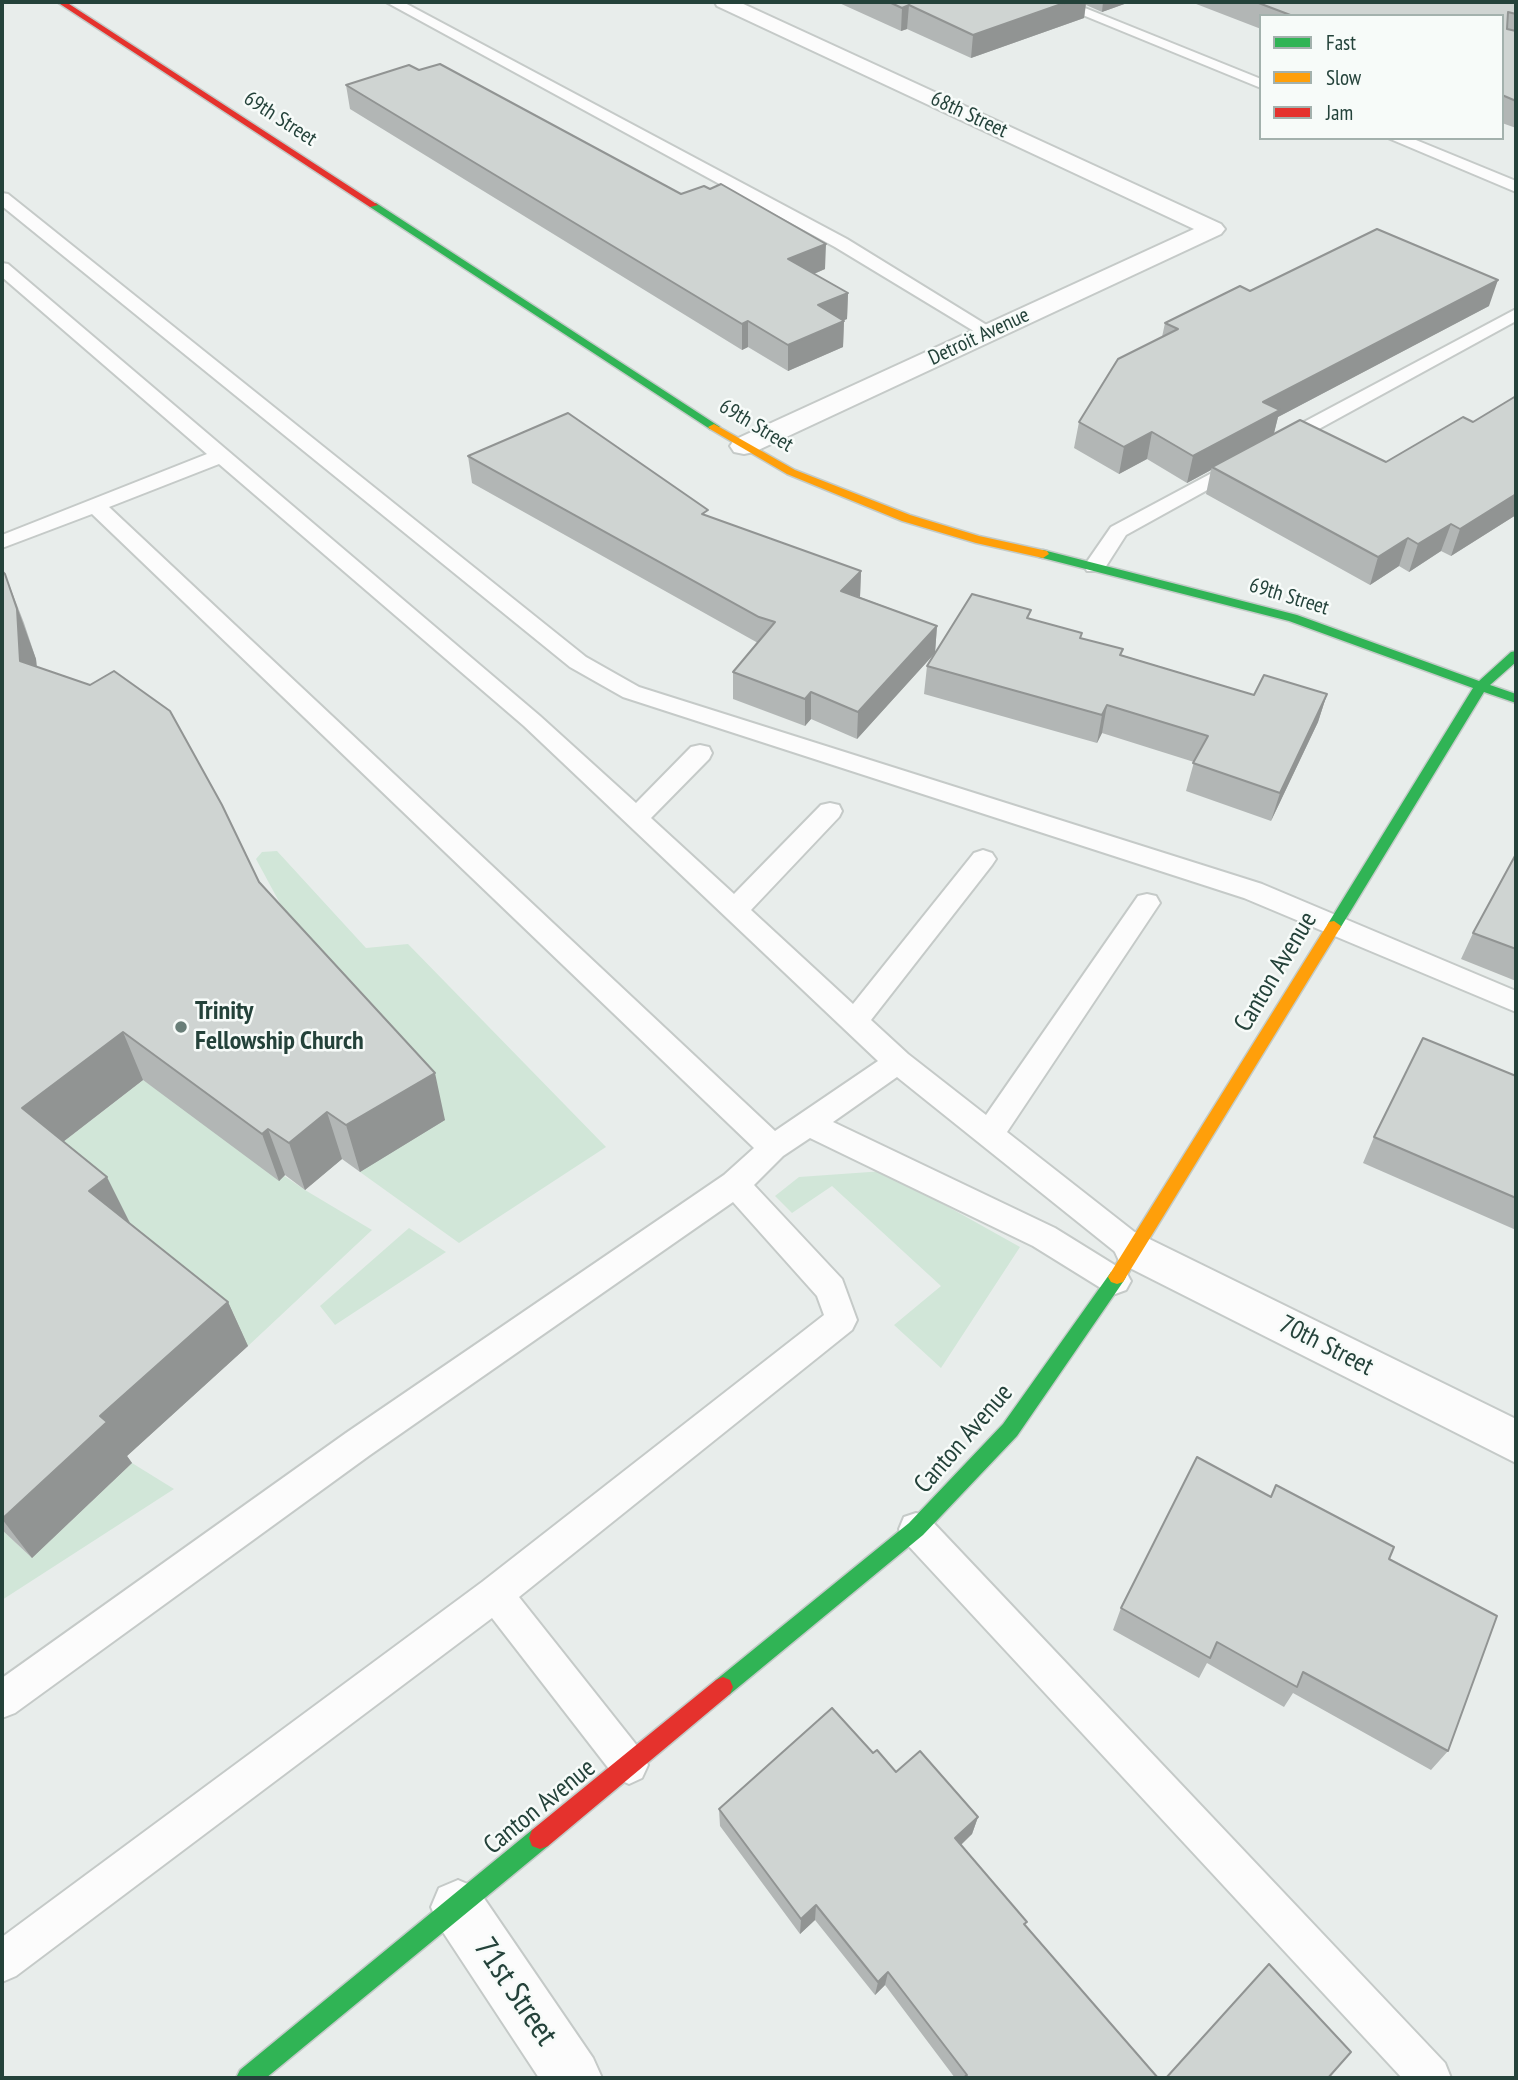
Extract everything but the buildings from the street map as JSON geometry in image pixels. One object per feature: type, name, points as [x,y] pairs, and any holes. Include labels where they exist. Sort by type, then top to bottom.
[{"type":"street","name":"69th Street","points":[[61,2],[744,446],[812,481],[906,519],[976,539],[1095,566],[1293,618],[1516,699]]},
{"type":"street","name":"68th Street","points":[[724,2],[1213,229]]},
{"type":"street","name":"Detroit Avenue","points":[[744,446],[1213,229]]},
{"type":"street","name":"Canton Avenue","points":[[248,2078],[916,1529],[1010,1430],[1125,1266],[1481,686],[1516,655]]},
{"type":"street","name":"70th Street","points":[[1125,1266],[1516,1442]]},
{"type":"street","name":"71st Street","points":[[458,1906],[573,2078]]},
{"type":"lane","points":[[393,2],[841,243],[989,332]]},
{"type":"lane","points":[[1058,2],[1259,83]]},
{"type":"lane","points":[[1401,140],[1516,187]]},
{"type":"lane","points":[[2,198],[578,662],[631,692],[1253,891],[1516,1002]]},
{"type":"lane","points":[[2,268],[531,721],[898,1062],[989,1134],[1125,1266]]},
{"type":"lane","points":[[1095,566],[1118,531],[1516,314]]},
{"type":"lane","points":[[2,542],[220,456]]},
{"type":"lane","points":[[95,505],[773,1148]]},
{"type":"lane","points":[[636,818],[700,753]]},
{"type":"lane","points":[[735,910],[831,811]]},
{"type":"lane","points":[[855,1021],[983,859]]},
{"type":"lane","points":[[989,1134],[1147,902]]},
{"type":"lane","points":[[2,1700],[358,1444],[735,1184],[773,1148],[898,1062]]},
{"type":"lane","points":[[809,1124],[1044,1237],[1125,1266]]},
{"type":"lane","points":[[2,1962],[495,1594],[841,1320],[831,1289],[735,1184]]},
{"type":"lane","points":[[916,1529],[1430,2078]]},
{"type":"lane","points":[[495,1594],[629,1765]]},
{"type":"green space","points":[[277,851],[366,948],[408,944],[606,1147],[459,1243],[360,1172],[302,944],[256,859],[262,852]]},
{"type":"green space","points":[[143,1080],[305,1190],[372,1230],[248,1346],[112,1237],[46,1155]]},
{"type":"green space","points":[[884,1171],[1020,1247],[941,1368],[894,1325],[941,1286],[832,1186],[792,1213],[775,1196],[799,1177]]},
{"type":"green space","points":[[409,1228],[446,1252],[335,1325],[320,1306]]},
{"type":"green space","points":[[132,1463],[174,1489],[2,1600],[2,1530],[32,1558]]},
{"type":"traffic: fast","points":[[373,205],[714,427]]},
{"type":"traffic: fast","points":[[1043,554],[1293,618],[1516,699]]},
{"type":"traffic: fast","points":[[1334,926],[1481,686],[1516,655]]},
{"type":"traffic: fast","points":[[723,1687],[916,1529],[1010,1430],[1117,1277]]},
{"type":"traffic: fast","points":[[248,2078],[540,1838]]},
{"type":"traffic: slow","points":[[714,427],[791,472],[906,518],[976,539],[1043,554]]},
{"type":"traffic: slow","points":[[1117,1277],[1334,926]]},
{"type":"traffic: jam","points":[[61,2],[373,205]]},
{"type":"traffic: jam","points":[[540,1838],[723,1687]]},
{"type":"place","name":"Trinity Fellowship Church","points":[[181,1027]]}]
